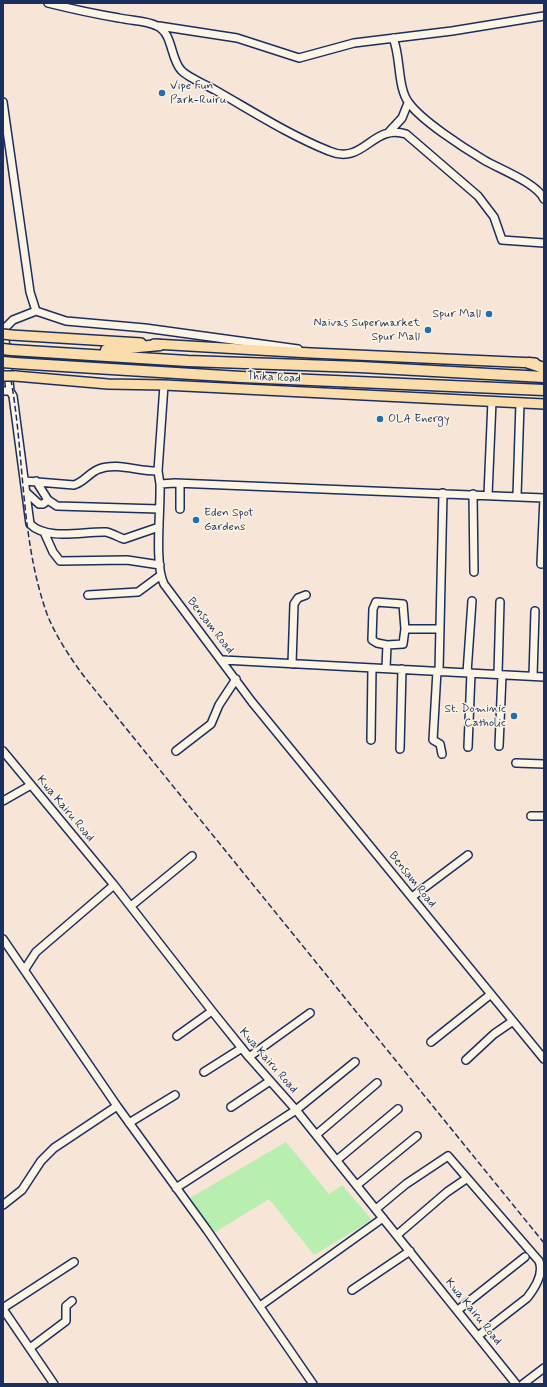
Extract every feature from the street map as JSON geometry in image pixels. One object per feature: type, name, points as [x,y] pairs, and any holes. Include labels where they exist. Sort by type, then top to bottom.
[{"type":"highway","points":[[72,352],[160,345]]},
{"type":"highway","name":"Thika Road","points":[[7,349],[72,352],[188,361],[544,377]]},
{"type":"highway","name":"Thika Road","points":[[3,362],[241,377],[544,390]]},
{"type":"highway","points":[[529,363],[544,368]]},
{"type":"main road","points":[[7,335],[311,353],[544,363]]},
{"type":"main road","name":"Thika Road","points":[[3,376],[108,384],[164,385],[544,404]]},
{"type":"street","points":[[48,3],[121,19],[149,22],[159,26],[237,38],[299,58],[354,43],[452,31],[544,16]]},
{"type":"street","points":[[159,26],[167,36],[181,70],[300,138],[342,155],[352,154],[361,150],[380,135],[389,132],[397,131],[406,134],[478,196],[494,217],[502,240],[544,243]]},
{"type":"street","points":[[393,38],[398,49],[401,79],[408,102],[425,118],[461,145],[529,185],[542,195],[544,199]]},
{"type":"street","points":[[3,102],[30,292],[36,312]]},
{"type":"street","points":[[389,132],[402,118],[408,102]]},
{"type":"street","points":[[159,527],[124,539],[108,532],[44,532],[30,524],[13,396],[7,391],[4,330],[13,320],[36,312],[66,321],[145,328],[270,344],[311,353]]},
{"type":"street","name":"Bensam Road","points":[[164,385],[158,471],[160,484],[160,565],[164,584],[223,660],[252,702],[544,1059]]},
{"type":"street","points":[[488,495],[492,401]]},
{"type":"street","points":[[518,496],[520,403]]},
{"type":"street","points":[[25,481],[74,485],[81,482],[95,470],[108,467],[158,471]]},
{"type":"street","points":[[36,481],[48,500],[57,506],[159,509]]},
{"type":"street","points":[[160,484],[473,494],[544,498],[542,564]]},
{"type":"street","points":[[180,484],[180,509]]},
{"type":"street","points":[[26,492],[39,504],[43,504],[48,500]]},
{"type":"street","points":[[442,754],[440,744],[433,740],[438,671],[443,493]]},
{"type":"street","points":[[473,494],[474,572]]},
{"type":"street","points":[[44,532],[53,552],[60,561],[127,560],[160,565]]},
{"type":"street","points":[[88,595],[138,592],[161,575]]},
{"type":"street","points":[[292,664],[294,604],[298,598],[306,595]]},
{"type":"street","points":[[468,747],[472,601]]},
{"type":"street","points":[[376,602],[403,604],[405,629],[404,643],[401,645],[377,644],[372,640],[374,604],[376,602]]},
{"type":"street","points":[[499,746],[500,602]]},
{"type":"street","points":[[534,676],[535,611]]},
{"type":"street","points":[[405,629],[439,630]]},
{"type":"street","points":[[386,668],[387,645]]},
{"type":"street","points":[[223,660],[544,677]]},
{"type":"street","points":[[371,740],[372,668]]},
{"type":"street","points":[[400,749],[402,669]]},
{"type":"street","points":[[176,751],[211,724],[219,705],[236,679]]},
{"type":"street","name":"Kwa Kairu Road","points":[[3,751],[131,906],[249,1057],[296,1110],[337,1160],[516,1384]]},
{"type":"street","points":[[516,763],[544,764]]},
{"type":"street","points":[[3,801],[31,785]]},
{"type":"street","points":[[531,816],[544,816]]},
{"type":"street","points":[[412,897],[468,855]]},
{"type":"street","points":[[131,906],[192,856]]},
{"type":"street","points":[[25,969],[36,952],[114,885]]},
{"type":"street","points":[[3,939],[25,969],[117,1106],[260,1306],[313,1384]]},
{"type":"street","points":[[431,1042],[491,994]]},
{"type":"street","points":[[177,1036],[212,1011]]},
{"type":"street","points":[[249,1057],[310,1013]]},
{"type":"street","points":[[466,1060],[494,1034],[513,1021]]},
{"type":"street","points":[[204,1072],[242,1048]]},
{"type":"street","points":[[176,1188],[296,1110],[355,1062]]},
{"type":"street","points":[[231,1107],[270,1081]]},
{"type":"street","points":[[316,1135],[377,1083]]},
{"type":"street","points":[[129,1123],[174,1095]]},
{"type":"street","points":[[3,1205],[22,1190],[41,1161],[54,1148],[117,1106]]},
{"type":"street","points":[[337,1160],[398,1109]]},
{"type":"street","points":[[356,1185],[417,1136]]},
{"type":"street","points":[[376,1209],[406,1184],[448,1156],[539,1260],[541,1271],[534,1288],[527,1298],[478,1336]]},
{"type":"street","points":[[397,1235],[447,1192],[466,1178]]},
{"type":"street","points":[[260,1306],[383,1218]]},
{"type":"street","points":[[352,1290],[410,1251]]},
{"type":"street","points":[[458,1310],[525,1257]]},
{"type":"street","points":[[54,1384],[3,1309],[74,1262]]},
{"type":"street","points":[[30,1348],[66,1321],[66,1306],[72,1301]]},
{"type":"street","points":[[523,1384],[544,1368]]},
{"type":"green space","points":[[286,1142],[329,1194],[342,1185],[372,1220],[314,1255],[269,1199],[214,1233],[188,1199]]},
{"type":"railway","points":[[3,344],[11,377],[16,411],[30,547],[37,581],[47,614],[64,648],[86,679],[544,1243]]},
{"type":"place","name":"Vipe Fun Park-Ruiru","points":[[162,93]]},
{"type":"place","name":"Spur Mall","points":[[489,314]]},
{"type":"place","name":"Naivas Supermarket Spur Mall","points":[[428,330]]},
{"type":"place","name":"OLA Energy","points":[[380,419]]},
{"type":"place","name":"Eden Spot Gardens","points":[[196,520]]},
{"type":"place","name":"St. Dominic Catholic","points":[[514,716]]}]
